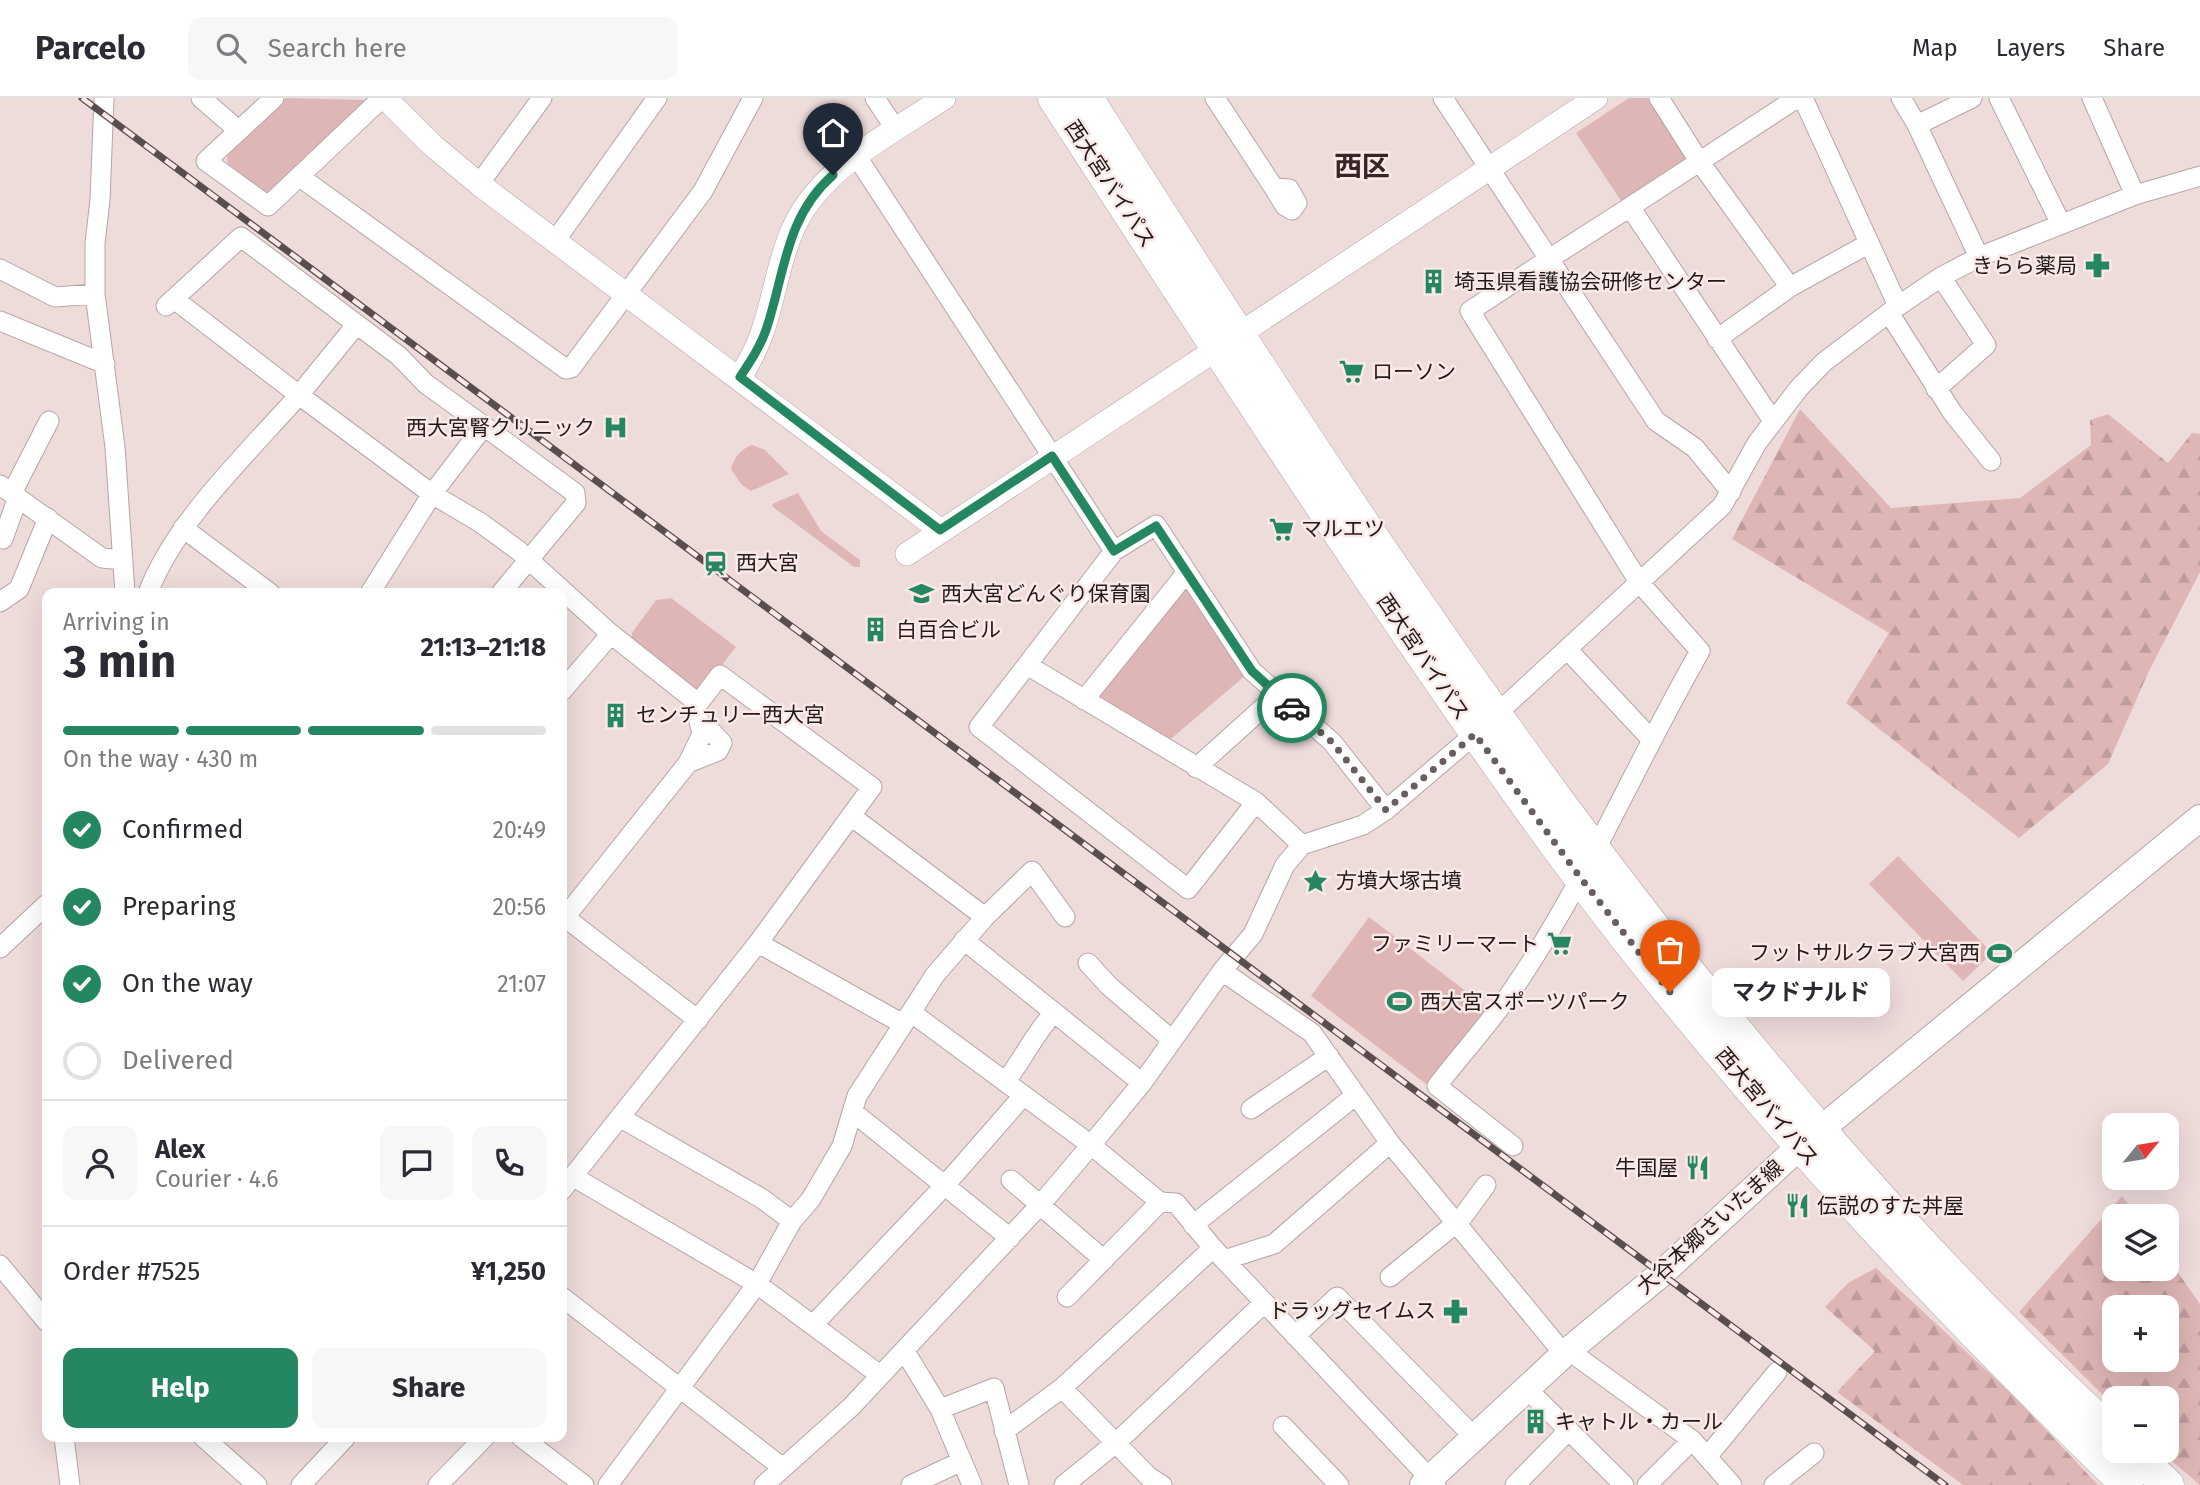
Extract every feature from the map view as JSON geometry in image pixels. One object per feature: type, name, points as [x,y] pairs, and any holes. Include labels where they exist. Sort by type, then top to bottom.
[{"type":"highway","name":"西大宮バイパス","points":[[1054,98],[1227,341],[1485,725],[1580,877],[1638,953],[1809,1139],[2102,1423]]},
{"type":"highway","name":"西大宮バイパス","points":[[1087,98],[1227,341]]},
{"type":"highway","name":"西大宮バイパス","points":[[1485,725],[1594,849],[1809,1139],[1956,1318],[2127,1485]]},
{"type":"highway","points":[[2144,1463],[2168,1485]]},
{"type":"main road","name":"大谷本郷さいたま線","points":[[1430,1483],[1526,1388],[1661,1274],[1809,1139],[2200,818]]},
{"type":"street","points":[[104,98],[100,200],[95,233],[96,294],[106,364],[125,588]]},
{"type":"street","points":[[201,98],[238,130]]},
{"type":"street","points":[[274,98],[206,161],[268,206],[383,98],[432,145],[479,184],[740,377],[940,530]]},
{"type":"street","points":[[479,184],[542,98]]},
{"type":"street","points":[[555,241],[657,98]]},
{"type":"street","points":[[300,177],[566,369],[571,369],[703,191],[753,98]]},
{"type":"street","points":[[875,98],[896,130]]},
{"type":"street","points":[[740,377],[765,332],[789,238],[799,216],[820,186],[944,98]]},
{"type":"street","points":[[1214,98],[1274,188]]},
{"type":"street","points":[[1443,98],[1656,421],[1695,448],[1731,492]]},
{"type":"street","points":[[907,554],[1596,98]]},
{"type":"street","points":[[1659,98],[1699,160],[1790,287]]},
{"type":"street","points":[[1513,1146],[1437,1086],[1516,985],[1580,877],[1650,738],[1700,651],[1639,582],[1470,311],[1797,98]]},
{"type":"street","points":[[1803,98],[1894,309],[1936,389],[1992,461]]},
{"type":"street","points":[[1901,98],[1917,125],[1979,257]]},
{"type":"street","points":[[1917,125],[1972,98]]},
{"type":"street","points":[[1999,98],[2061,224]]},
{"type":"street","points":[[2092,98],[2136,195]]},
{"type":"street","points":[[857,158],[1114,551]]},
{"type":"street","points":[[764,1485],[851,1407],[1010,1238],[1091,1145],[1142,1083],[1222,971],[1253,934],[1285,865],[1302,845],[1363,825],[1386,810],[1485,725],[1722,506],[1757,443],[1799,388],[1824,362],[1941,277],[1979,257],[2136,195],[2200,176]]},
{"type":"street","points":[[1630,207],[1773,421]]},
{"type":"street","points":[[504,588],[530,559],[576,503],[575,493],[426,384],[399,356],[241,237],[170,303],[432,494],[481,523],[530,559],[561,588]]},
{"type":"street","points":[[1717,340],[1790,287],[1868,244]]},
{"type":"street","points":[[0,269],[55,298],[96,294]]},
{"type":"street","points":[[1936,389],[1986,345],[1941,277]]},
{"type":"street","points":[[0,321],[106,364]]},
{"type":"street","points":[[150,588],[154,576],[183,528],[357,324]]},
{"type":"street","points":[[3,539],[10,492],[49,421]]},
{"type":"street","points":[[373,588],[432,494],[484,426]]},
{"type":"street","points":[[10,492],[103,558],[123,560]]},
{"type":"street","points":[[0,602],[19,590],[48,518]]},
{"type":"street","points":[[1256,802],[1188,889],[979,727],[1114,551],[1156,526],[1252,671],[1332,742],[1386,810]]},
{"type":"street","points":[[183,528],[263,588]]},
{"type":"street","points":[[1084,700],[1187,572]]},
{"type":"street","points":[[567,593],[611,634],[694,700],[702,734],[688,763],[567,913]]},
{"type":"street","points":[[567,683],[611,634]]},
{"type":"street","points":[[1567,649],[1650,738]]},
{"type":"street","points":[[1027,665],[1256,802],[1302,845]]},
{"type":"street","points":[[694,700],[701,700],[720,675],[872,788],[758,943],[567,1183],[757,1284],[880,1376]]},
{"type":"street","points":[[1196,768],[1277,695]]},
{"type":"street","points":[[851,816],[985,917]]},
{"type":"street","points":[[608,1485],[757,1284],[792,1221],[811,1199],[842,1146],[856,1097],[934,975],[985,917],[1032,871],[1065,917]]},
{"type":"street","points":[[0,948],[42,909]]},
{"type":"street","points":[[567,921],[698,1020]]},
{"type":"street","points":[[964,940],[1142,1083]]},
{"type":"street","points":[[758,943],[907,1018],[1005,1082],[1091,1145],[1160,1202],[1176,1203],[1218,1254],[1430,1483]]},
{"type":"street","points":[[1088,963],[1109,986],[1172,1040]]},
{"type":"street","points":[[1222,971],[1312,1033],[1390,1143],[1566,1352],[1692,1440],[1732,1485]]},
{"type":"street","points":[[1005,1082],[1026,1057],[1038,1030],[1053,1014]]},
{"type":"street","points":[[1251,1109],[1329,1056]]},
{"type":"street","points":[[1193,1225],[1356,1095]]},
{"type":"street","points":[[813,1325],[946,1184],[1023,1096]]},
{"type":"street","points":[[853,1112],[1010,1238]]},
{"type":"street","points":[[621,1118],[761,1198],[792,1221]]},
{"type":"street","points":[[1004,1431],[1062,1388],[1218,1254],[1274,1244],[1390,1143]]},
{"type":"street","points":[[1011,1180],[1104,1259]]},
{"type":"street","points":[[1391,1277],[1456,1222],[1486,1185]]},
{"type":"street","points":[[1067,1297],[1160,1202]]},
{"type":"street","points":[[0,1265],[42,1316]]},
{"type":"street","points":[[1295,1336],[1337,1297],[1475,1438]]},
{"type":"street","points":[[567,1301],[783,1468]]},
{"type":"street","points":[[1064,1485],[1117,1442],[1264,1303]]},
{"type":"street","points":[[904,1350],[940,1409],[972,1485]]},
{"type":"street","points":[[1707,1457],[1777,1372]]},
{"type":"street","points":[[940,1409],[994,1388],[1020,1485]]},
{"type":"street","points":[[1062,1388],[1149,1477],[1162,1485]]},
{"type":"street","points":[[1526,1388],[1624,1485]]},
{"type":"street","points":[[1283,1426],[1339,1485]]},
{"type":"street","points":[[1518,1484],[1569,1430]]},
{"type":"street","points":[[1647,1485],[1692,1440]]},
{"type":"street","points":[[65,1442],[70,1485]]},
{"type":"street","points":[[208,1442],[254,1484]]},
{"type":"street","points":[[301,1485],[341,1442]]},
{"type":"street","points":[[438,1485],[480,1442]]},
{"type":"street","points":[[528,1442],[584,1485]]},
{"type":"street","points":[[1774,1485],[1814,1454]]},
{"type":"street","points":[[911,1485],[962,1461]]},
{"type":"green space","points":[[286,98],[364,100],[362,110],[275,192],[263,195],[228,167],[227,156]]},
{"type":"green space","points":[[1629,98],[1652,98],[1692,159],[1623,204],[1576,133]]},
{"type":"green space","points":[[1800,409],[1891,508],[2020,498],[2091,445],[2090,420],[2108,414],[2168,463],[2192,433],[2200,434],[2200,572],[2148,673],[2108,764],[2019,838],[1846,703],[1889,633],[1732,539]]},
{"type":"green space","points":[[752,445],[765,450],[789,474],[751,491],[741,484],[731,469],[738,454]]},
{"type":"green space","points":[[798,493],[821,531],[860,560],[860,567],[854,567],[773,507],[772,504]]},
{"type":"green space","points":[[1186,582],[1247,674],[1165,744],[1098,699],[1094,691]]},
{"type":"green space","points":[[671,598],[736,647],[701,692],[692,690],[631,642],[632,633],[656,600]]},
{"type":"green space","points":[[1898,856],[1992,953],[1963,981],[1869,884]]},
{"type":"green space","name":"西大宮スポーツパーク","points":[[1369,917],[1489,1009],[1430,1087],[1311,996]]},
{"type":"green space","points":[[2122,1196],[2128,1204],[2115,1204]]},
{"type":"green space","points":[[2102,1219],[2102,1281],[2179,1281],[2179,1274],[2200,1304],[2200,1485],[2174,1463],[2179,1463],[2179,1386],[2102,1386],[2102,1394],[2019,1312]]},
{"type":"green space","points":[[1876,1268],[2015,1397],[2098,1485],[1963,1485],[1837,1392],[1875,1351],[1825,1307],[1848,1283]]},
{"type":"railway","points":[[82,98],[1945,1485]]},
{"type":"way so far","points":[[1292,708],[1332,742],[1386,810],[1405,791],[1475,734],[1580,877],[1670,992]]},
{"type":"place","name":"きらら薬局","points":[[2097,266]]},
{"type":"place","name":"埼玉県看護協会研修センター","points":[[1434,282]]},
{"type":"place","name":"ローソン","points":[[1352,372]]},
{"type":"place","name":"西大宮腎クリニック","points":[[615,428]]},
{"type":"place","name":"マルエツ","points":[[1281,529]]},
{"type":"place","name":"西大宮","points":[[716,563]]},
{"type":"place","name":"西大宮どんぐり保育園","points":[[921,594]]},
{"type":"place","name":"白百合ビル","points":[[876,630]]},
{"type":"place","name":"センチュリー西大宮","points":[[616,715]]},
{"type":"place","name":"方墳大塚古墳","points":[[1316,881]]},
{"type":"place","name":"ファミリーマート","points":[[1559,944]]},
{"type":"place","name":"フットサルクラブ大宮西","points":[[2000,953]]},
{"type":"place","name":"マクドナルド","points":[[1670,992]]},
{"type":"place","name":"西大宮スポーツパーク","points":[[1400,1002]]},
{"type":"place","name":"牛国屋","points":[[1698,1168]]},
{"type":"place","name":"伝説のすた丼屋","points":[[1797,1206]]},
{"type":"place","name":"ドラッグセイムス","points":[[1456,1311]]},
{"type":"place","name":"キャトル・カール","points":[[1535,1422]]},
{"type":"district","name":"西区","points":[[1362,166]]},
{"type":"route","points":[[833,175],[810,198],[799,216],[789,238],[765,332],[740,377],[940,530],[1052,456],[1114,551],[1156,526],[1252,671],[1292,708]]}]
